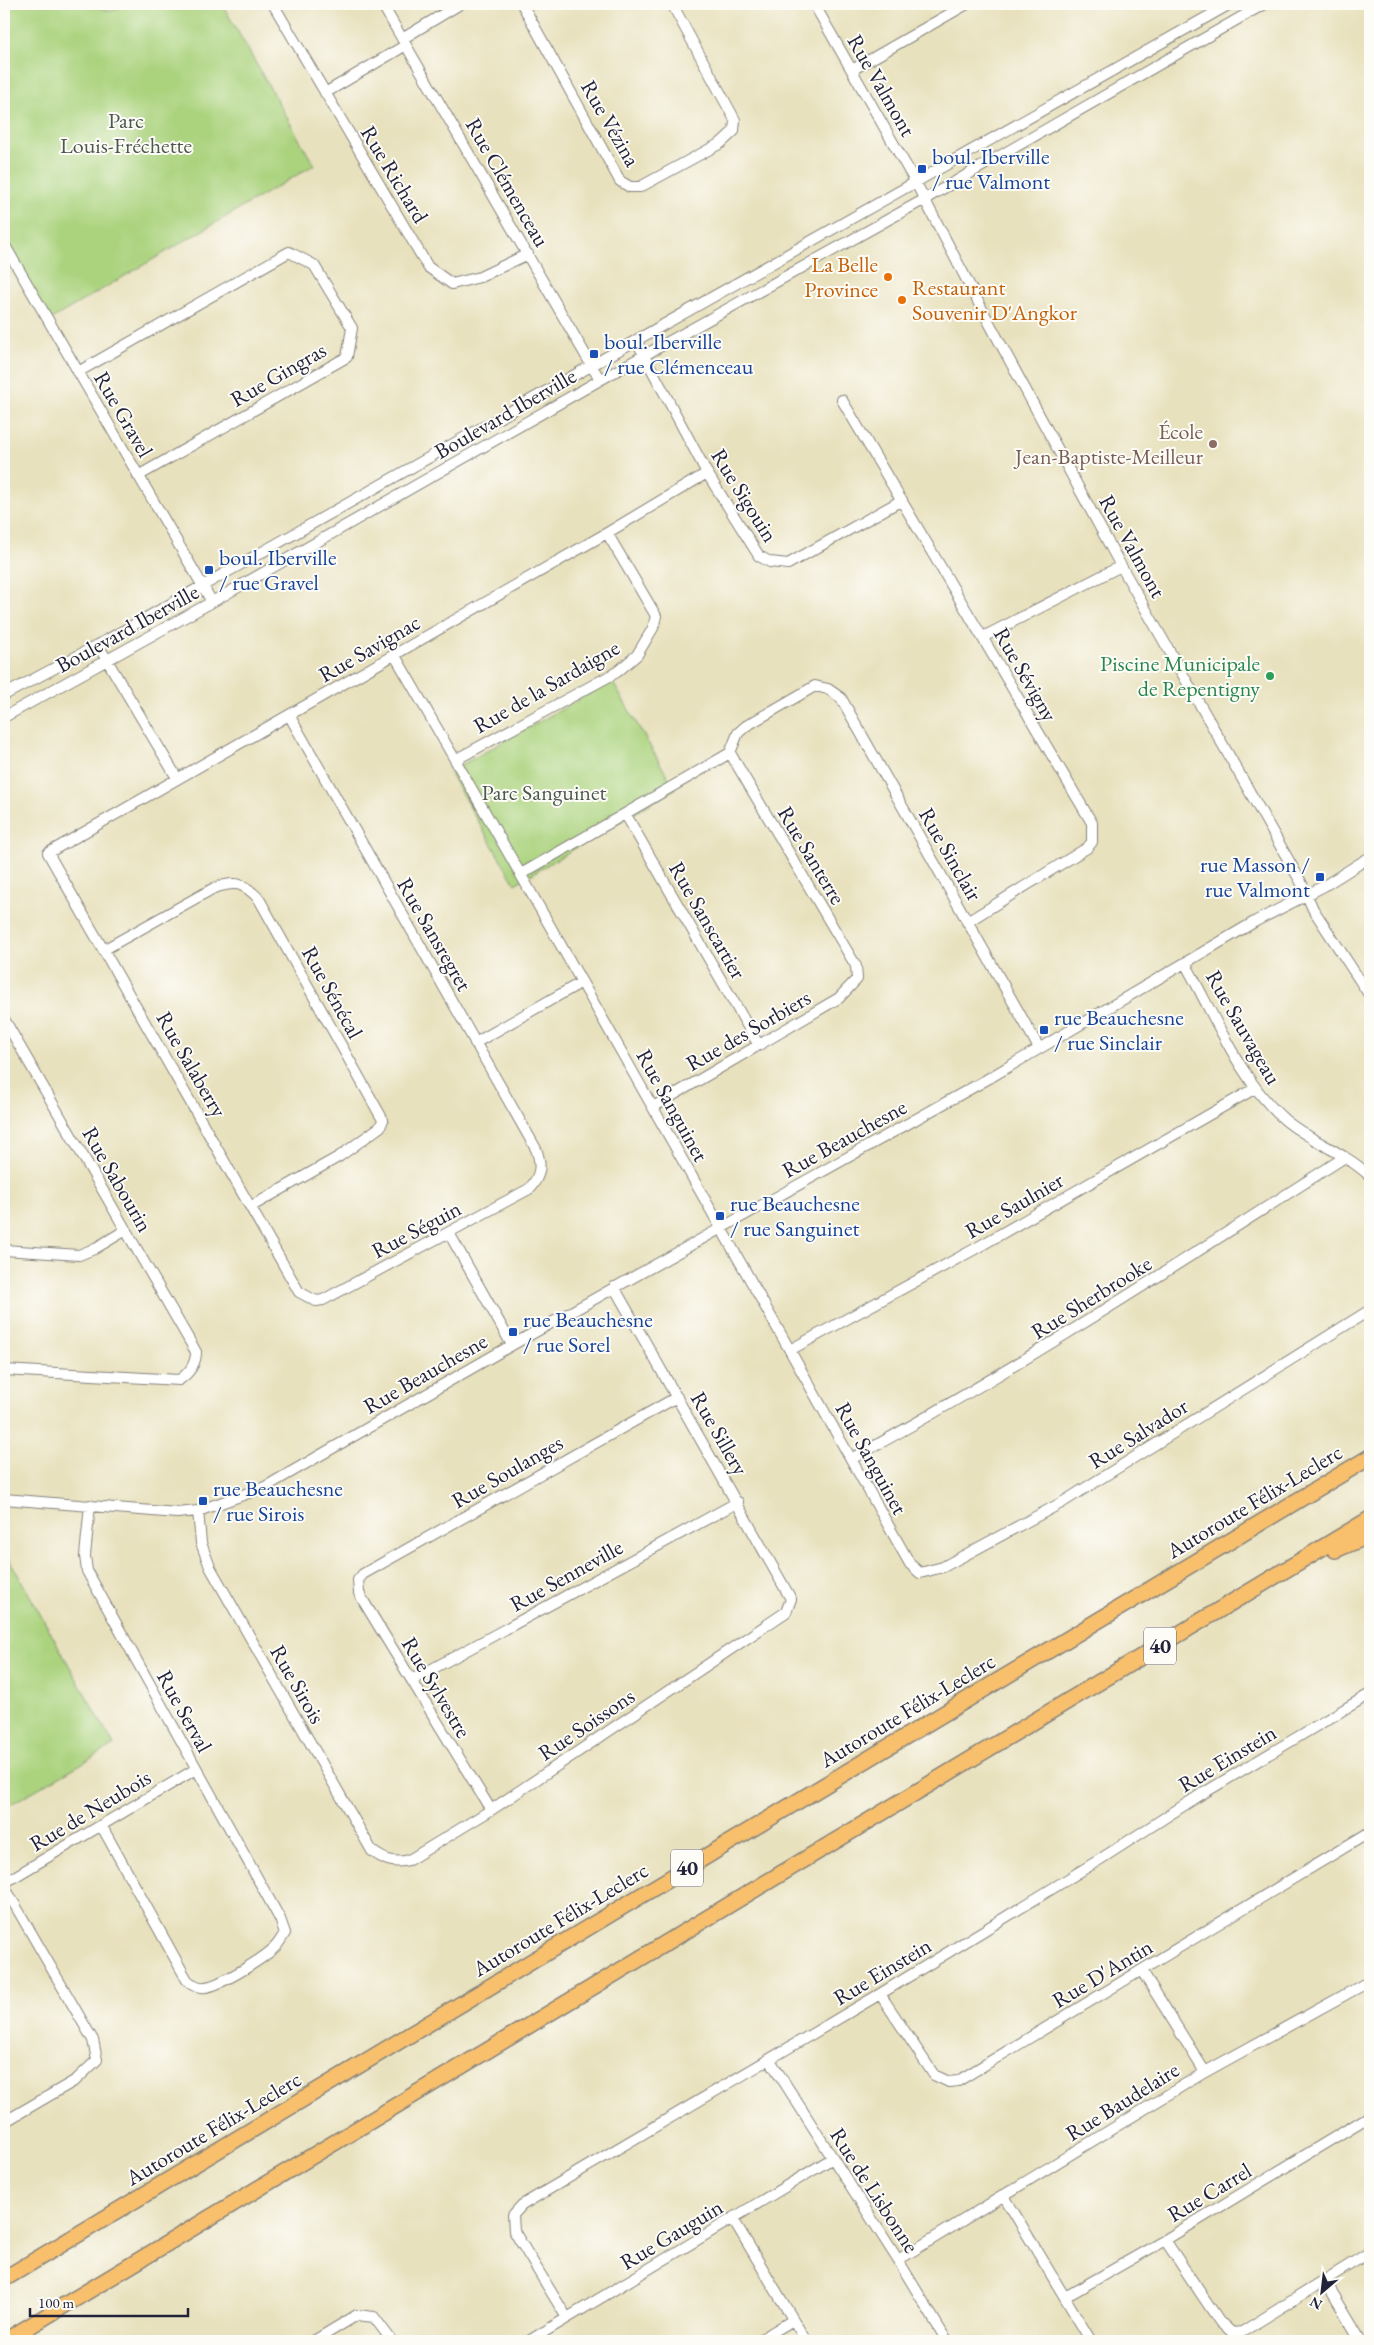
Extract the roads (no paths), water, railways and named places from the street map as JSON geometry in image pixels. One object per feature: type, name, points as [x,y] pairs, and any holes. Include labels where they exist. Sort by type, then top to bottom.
[{"type":"highway","name":"Autoroute Félix-Leclerc","points":[[4,2280],[1370,1456]]},
{"type":"highway","name":"40","points":[[5,2341],[1370,1519]]},
{"type":"highway","points":[[1281,1573],[1370,1534]]},
{"type":"street","name":"Rue Richard","points":[[273,4],[428,267],[452,284],[480,276],[528,254]]},
{"type":"street","name":"Rue Clémenceau","points":[[382,4],[600,380]]},
{"type":"street","points":[[325,93],[460,4]]},
{"type":"street","name":"Rue Vézina","points":[[522,4],[620,180],[630,187],[640,187],[721,143],[734,131],[736,120],[672,4]]},
{"type":"street","name":"Rue Valmont","points":[[814,4],[925,199],[985,315],[1121,566],[1181,669],[1334,944],[1370,996]]},
{"type":"street","points":[[852,70],[956,6],[967,4]]},
{"type":"street","name":"Boulevard Iberville","points":[[4,695],[98,645],[1230,4]]},
{"type":"street","name":"Boulevard Iberville","points":[[4,717],[212,602],[600,380],[925,199],[1264,4]]},
{"type":"street","points":[[1119,66],[1128,81]]},
{"type":"street","name":"Rue Gravel","points":[[4,244],[212,602]]},
{"type":"street","name":"Rue Gingras","points":[[78,372],[289,252],[314,265],[352,328],[347,357],[138,476]]},
{"type":"street","name":"Rue Sigouin","points":[[636,340],[707,473],[759,556],[770,562],[788,564],[902,500]]},
{"type":"street","name":"Rue Sévigny","points":[[842,400],[1092,823],[1092,842],[1087,848],[967,922]]},
{"type":"street","name":"Rue Savignac","points":[[48,853],[607,533],[707,473]]},
{"type":"street","name":"Rue de la Sardaigne","points":[[456,760],[595,685],[617,672],[637,655],[654,628],[656,616],[607,533]]},
{"type":"street","points":[[983,637],[1121,566]]},
{"type":"street","points":[[98,645],[177,778]]},
{"type":"street","name":"Rue Sanguinet","points":[[394,654],[521,874],[910,1564],[920,1573]]},
{"type":"street","name":"Rue Sinclair","points":[[730,753],[738,733],[746,726],[815,686],[822,686],[841,698],[1039,1048]]},
{"type":"street","name":"Rue Sansregret","points":[[289,715],[536,1149],[540,1162],[539,1175]]},
{"type":"street","points":[[521,874],[626,815],[730,753]]},
{"type":"street","name":"Rue Santerre","points":[[730,753],[856,966],[857,978]]},
{"type":"street","name":"Rue Sanscartier","points":[[626,815],[758,1044]]},
{"type":"street","name":"Rue Salaberry","points":[[48,853],[303,1295]]},
{"type":"street","name":"Rue Beauchesne","points":[[4,1499],[177,1513],[198,1511],[265,1488],[512,1344],[720,1230],[1306,895],[1370,856]]},
{"type":"street","name":"Rue Sénécal","points":[[105,949],[214,888],[232,883],[247,887],[259,899],[383,1120],[380,1127],[340,1156],[252,1206]]},
{"type":"street","name":"Rue Sauvageau","points":[[1185,963],[1254,1089],[1291,1124],[1356,1163],[1370,1176]]},
{"type":"street","name":"Rue des Sorbiers","points":[[653,1107],[839,998],[857,978]]},
{"type":"street","points":[[475,1043],[582,982]]},
{"type":"street","name":"Rue Sabourin","points":[[4,1020],[196,1352],[196,1359],[188,1374],[179,1380],[4,1370]]},
{"type":"street","name":"Rue Saulnier","points":[[790,1350],[973,1250],[1254,1089]]},
{"type":"street","name":"Rue Sherbrooke","points":[[851,1459],[916,1424],[1046,1348],[1345,1157]]},
{"type":"street","name":"Rue Séguin","points":[[303,1295],[316,1301],[324,1300],[529,1189],[539,1175]]},
{"type":"street","points":[[4,1250],[79,1255],[94,1250],[126,1230]]},
{"type":"street","points":[[449,1233],[512,1344]]},
{"type":"street","name":"Rue Sillery","points":[[614,1287],[738,1502],[791,1599]]},
{"type":"street","name":"Rue Salvador","points":[[920,1573],[943,1567],[1063,1502],[1370,1310]]},
{"type":"street","name":"Rue Soulanges","points":[[358,1580],[363,1574],[677,1397]]},
{"type":"street","name":"Rue Senneville","points":[[412,1680],[738,1502]]},
{"type":"street","name":"Rue Serval","points":[[90,1505],[85,1556],[87,1571],[284,1928],[281,1940],[264,1955],[206,1988],[192,1984],[187,1980],[102,1825]]},
{"type":"street","name":"Rue Sirois","points":[[198,1511],[200,1544],[214,1574],[372,1851],[390,1862]]},
{"type":"street","name":"Rue Sylvestre","points":[[358,1580],[359,1593],[364,1602],[491,1810]]},
{"type":"street","name":"Rue Soissons","points":[[390,1862],[399,1863],[409,1860],[491,1810],[767,1626],[786,1612],[791,1599]]},
{"type":"street","name":"Rue Einstein","points":[[567,2318],[514,2231],[513,2216],[522,2205],[880,1994],[1099,1860],[1197,1797],[1370,1694]]},
{"type":"street","name":"Rue de Neubois","points":[[4,1884],[196,1769]]},
{"type":"street","name":"Rue D'Antin","points":[[880,1994],[934,2075],[949,2082],[958,2081],[1370,1832]]},
{"type":"street","points":[[4,1884],[93,2040],[97,2060],[76,2080],[5,2118]]},
{"type":"street","points":[[1142,1971],[1205,2072]]},
{"type":"street","name":"Rue Baudelaire","points":[[898,2260],[1205,2072],[1370,1981]]},
{"type":"street","name":"Rue de Lisbonne","points":[[770,2060],[898,2260],[947,2341]]},
{"type":"street","name":"Rue Carrel","points":[[1065,2297],[1165,2240],[1370,2116]]},
{"type":"street","name":"Rue Gauguin","points":[[529,2341],[833,2158]]},
{"type":"street","points":[[1004,2196],[1091,2341]]},
{"type":"street","points":[[732,2219],[806,2341]]},
{"type":"street","points":[[1165,2240],[1220,2322],[1232,2333],[1242,2332],[1326,2282],[1370,2252]]},
{"type":"street","points":[[1326,2282],[1361,2341]]},
{"type":"street","points":[[314,2341],[358,2315],[374,2317],[392,2341]]},
{"type":"street","points":[[758,2341],[793,2320]]},
{"type":"place","name":"boul. Iberville / rue Valmont","points":[[922,169]]},
{"type":"place","name":"La Belle Province","points":[[888,277]]},
{"type":"place","name":"Restaurant Souvenir D'Angkor","points":[[902,300]]},
{"type":"place","name":"boul. Iberville / rue Clémenceau","points":[[594,354]]},
{"type":"place","name":"École Jean-Baptiste-Meilleur","points":[[1213,444]]},
{"type":"place","name":"boul. Iberville / rue Gravel","points":[[209,570]]},
{"type":"place","name":"Piscine Municipale de Repentigny","points":[[1270,676]]},
{"type":"place","name":"rue Masson / rue Valmont","points":[[1320,877]]},
{"type":"place","name":"rue Beauchesne / rue Sinclair","points":[[1044,1030]]},
{"type":"place","name":"rue Beauchesne / rue Sanguinet","points":[[720,1216]]},
{"type":"place","name":"rue Beauchesne / rue Sorel","points":[[513,1332]]},
{"type":"place","name":"rue Beauchesne / rue Sirois","points":[[203,1501]]},
{"type":"park label","name":"Parc Louis-Fréchette","points":[[126,132]]},
{"type":"park label","name":"Parc Sanguinet","points":[[544,792]]}]
